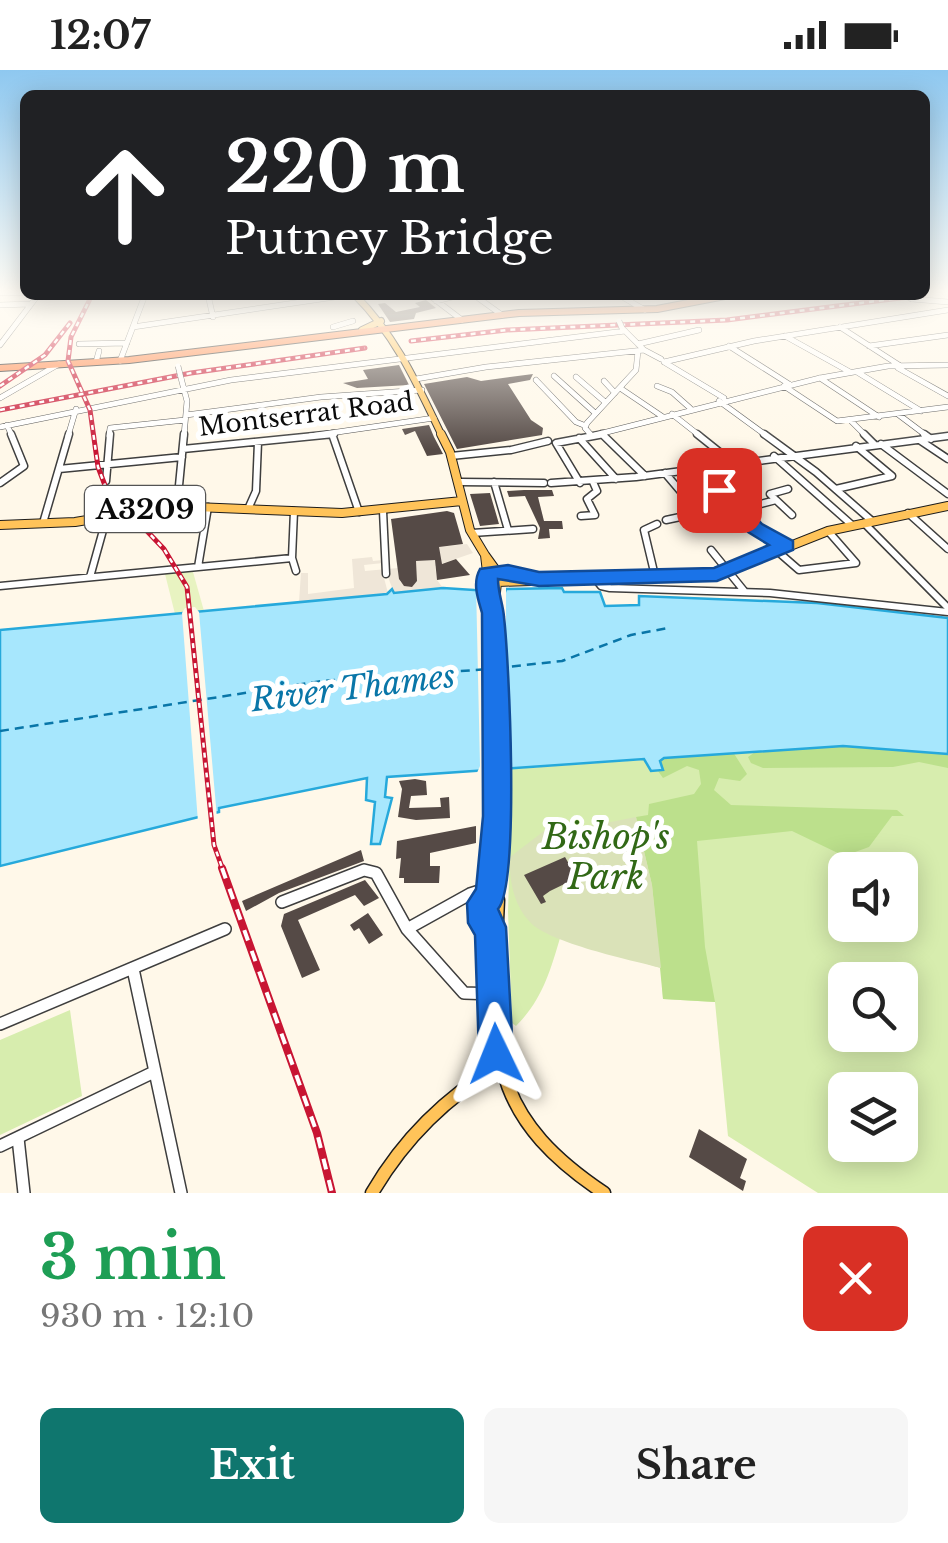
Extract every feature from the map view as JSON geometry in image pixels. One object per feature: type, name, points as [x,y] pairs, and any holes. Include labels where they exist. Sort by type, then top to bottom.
[{"type":"highway","points":[[0,368],[120,361],[239,344]]},
{"type":"main road","points":[[396,344],[422,390],[451,456],[472,533],[495,582],[492,623],[496,775],[491,892],[498,903],[497,921],[491,927],[499,1066],[517,1110],[536,1139],[604,1193]]},
{"type":"main road","name":"A3209","points":[[0,525],[43,524],[177,506],[359,512],[462,502]]},
{"type":"main road","name":"A3209","points":[[436,504],[454,506],[466,515]]},
{"type":"main road","points":[[495,582],[728,572],[828,530],[948,506]]},
{"type":"main road","points":[[484,555],[487,574],[495,582]]},
{"type":"main road","points":[[372,1193],[410,1139],[477,1079],[499,1066]]},
{"type":"street","points":[[120,361],[126,344]]},
{"type":"street","points":[[0,483],[24,466],[3,426],[184,390],[488,344]]},
{"type":"street","points":[[637,344],[722,400],[836,489],[948,610]]},
{"type":"street","points":[[416,379],[652,344]]},
{"type":"street","points":[[662,360],[738,344]]},
{"type":"street","points":[[800,344],[922,412]]},
{"type":"street","points":[[869,346],[882,344]]},
{"type":"street","points":[[729,346],[834,420],[899,416],[948,407]]},
{"type":"street","points":[[869,346],[948,396]]},
{"type":"street","points":[[586,426],[594,412],[638,367],[640,348]]},
{"type":"street","points":[[96,362],[100,352]]},
{"type":"street","points":[[176,354],[185,417],[177,506]]},
{"type":"street","points":[[451,456],[602,434],[690,408],[820,378],[898,366],[948,365]]},
{"type":"street","points":[[0,398],[20,390],[46,368]]},
{"type":"street","points":[[554,376],[594,412]]},
{"type":"street","points":[[576,377],[607,401]]},
{"type":"street","points":[[603,378],[617,391],[663,417]]},
{"type":"street","points":[[820,378],[879,417]]},
{"type":"street","points":[[536,380],[592,436]]},
{"type":"street","points":[[657,386],[672,392],[690,408]]},
{"type":"street","points":[[106,482],[110,428],[321,397],[422,390]]},
{"type":"street","points":[[43,524],[76,409]]},
{"type":"street","points":[[672,414],[732,462]]},
{"type":"street","points":[[899,416],[931,440]]},
{"type":"street","name":"Montserrat Road","points":[[58,469],[434,418]]},
{"type":"street","points":[[624,418],[635,426]]},
{"type":"street","points":[[850,420],[948,494]]},
{"type":"street","points":[[332,434],[359,512]]},
{"type":"street","points":[[602,434],[645,476]]},
{"type":"street","points":[[460,482],[593,482],[948,436]]},
{"type":"street","points":[[579,438],[616,479]]},
{"type":"street","points":[[921,441],[948,459]]},
{"type":"street","points":[[248,509],[256,492],[258,442]]},
{"type":"street","points":[[552,442],[580,482]]},
{"type":"street","points":[[836,489],[892,476],[856,446]]},
{"type":"street","points":[[774,456],[852,525]]},
{"type":"street","points":[[699,468],[755,528],[786,546]]},
{"type":"street","points":[[655,576],[644,530],[699,513],[665,473]]},
{"type":"street","points":[[494,482],[508,530]]},
{"type":"street","points":[[581,516],[595,515],[587,498],[597,491],[593,482]]},
{"type":"street","points":[[738,510],[788,489]]},
{"type":"street","points":[[769,497],[792,515]]},
{"type":"street","points":[[198,567],[208,507]]},
{"type":"street","points":[[292,558],[294,511]]},
{"type":"street","points":[[383,511],[386,574]]},
{"type":"street","points":[[908,513],[948,549]]},
{"type":"street","points":[[90,577],[107,516]]},
{"type":"street","points":[[472,533],[533,528]]},
{"type":"street","points":[[776,550],[798,570],[856,563],[828,530]]},
{"type":"street","points":[[712,550],[745,592]]},
{"type":"street","points":[[0,586],[292,558],[296,560],[296,571]]},
{"type":"street","points":[[594,577],[600,586],[610,588],[745,592],[948,610]]},
{"type":"street","points":[[282,902],[364,870],[376,873],[408,928],[464,993],[494,994]]},
{"type":"street","points":[[408,928],[470,894],[491,892]]},
{"type":"street","points":[[0,1024],[225,929]]},
{"type":"street","points":[[133,968],[181,1193]]},
{"type":"street","points":[[0,1146],[154,1072]]},
{"type":"street","points":[[18,1138],[24,1193]]},
{"type":"green space","points":[[193,572],[204,611],[175,614],[165,574]]},
{"type":"green space","points":[[765,745],[948,747],[948,768],[919,762],[893,767],[763,768],[751,763],[748,757]]},
{"type":"green space","name":"Bishop's Park","points":[[843,746],[948,754],[948,1193],[818,1193],[728,1136],[715,1002],[663,999],[661,968],[560,938],[539,996],[516,1026],[512,1023],[508,912],[512,769]]},
{"type":"green space","points":[[733,752],[747,774],[740,781],[719,778],[714,790],[731,805],[897,810],[904,816],[892,816],[869,847],[855,852],[836,852],[792,831],[697,841],[705,947],[715,1002],[663,999],[652,885],[636,817],[648,815],[649,804],[694,794],[701,784],[699,770],[687,766],[663,778],[653,764],[660,755]]},
{"type":"green space","name":"Bishop's Park","points":[[636,817],[652,885],[661,968],[591,950],[540,930],[520,907],[511,882],[510,857],[544,831],[562,827],[573,836],[581,834],[585,827]]},
{"type":"green space","points":[[70,1010],[82,1096],[0,1135],[0,1040]]},
{"type":"shaded area","points":[[467,544],[473,553],[435,566],[443,588],[394,593],[388,577],[384,578],[388,593],[299,602],[301,573],[308,573],[308,594],[354,588],[352,559],[372,557],[373,561],[383,563],[364,565],[365,571],[398,568],[400,582],[409,587],[417,581],[416,561],[439,559],[439,547]]},
{"type":"water","name":"River Thames","points":[[443,588],[505,592],[562,588],[564,592],[600,592],[605,606],[639,605],[639,596],[817,603],[948,618],[948,754],[843,746],[664,758],[660,761],[663,770],[651,771],[644,759],[387,777],[385,797],[392,798],[380,844],[371,844],[375,802],[366,800],[367,778],[219,808],[219,812],[0,866],[0,630],[387,594],[392,589],[394,593]]},
{"type":"pier","points":[[476,585],[506,586],[506,688],[512,774],[476,775],[480,766]]},
{"type":"pier","points":[[195,607],[199,612],[217,818],[198,822],[182,613],[185,608]]},
{"type":"building","points":[[399,365],[409,385],[357,388],[343,383],[368,379],[363,370]]},
{"type":"building","points":[[533,374],[530,380],[508,384],[531,420],[543,428],[542,435],[457,449],[424,384],[467,377],[481,381]]},
{"type":"building","points":[[429,425],[443,454],[427,456],[415,431],[405,435],[402,429]]},
{"type":"building","points":[[552,490],[554,496],[538,497],[544,521],[562,521],[563,529],[549,529],[550,538],[538,539],[540,528],[525,496],[509,497],[507,491]]},
{"type":"building","points":[[490,493],[499,524],[480,526],[470,494]]},
{"type":"building","points":[[454,513],[463,544],[439,547],[442,564],[456,559],[470,575],[437,580],[435,560],[416,561],[417,581],[412,587],[404,586],[399,579],[391,519]]},
{"type":"building","points":[[399,781],[426,781],[427,795],[411,796],[409,808],[441,807],[440,798],[449,797],[450,818],[398,817],[402,789]]},
{"type":"building","points":[[476,826],[476,843],[430,853],[430,866],[440,866],[439,883],[404,883],[404,878],[399,878],[401,858],[396,859],[397,841]]},
{"type":"building","points":[[361,850],[364,861],[279,893],[246,911],[242,901]]},
{"type":"building","points":[[565,857],[569,864],[577,860],[581,876],[550,891],[541,904],[524,875]]},
{"type":"building","points":[[365,880],[379,898],[364,906],[355,895],[298,920],[320,970],[302,978],[281,926],[284,914]]},
{"type":"building","points":[[368,913],[383,935],[369,944],[359,928],[354,931],[350,925]]},
{"type":"building","points":[[699,1129],[747,1159],[740,1178],[746,1181],[743,1191],[689,1157]]},
{"type":"ferry route","points":[[497,668],[562,661],[631,635],[668,628]]},
{"type":"ferry route","points":[[0,731],[322,681],[489,669]]},
{"type":"railway","points":[[0,386],[45,355],[53,344]]},
{"type":"railway","points":[[70,344],[68,361],[83,394]]},
{"type":"railway","points":[[83,394],[191,373],[365,348]]},
{"type":"railway","points":[[0,410],[83,394]]},
{"type":"railway","points":[[83,394],[90,410],[98,467],[106,488],[164,549],[187,587],[214,845],[223,870]]},
{"type":"railway","points":[[222,868],[317,1133],[332,1193]]},
{"type":"route","points":[[496,1054],[491,927],[484,923],[482,903],[491,896],[497,816],[493,613],[487,574],[508,571],[523,579],[717,574],[786,546],[755,528],[719,490]]}]
